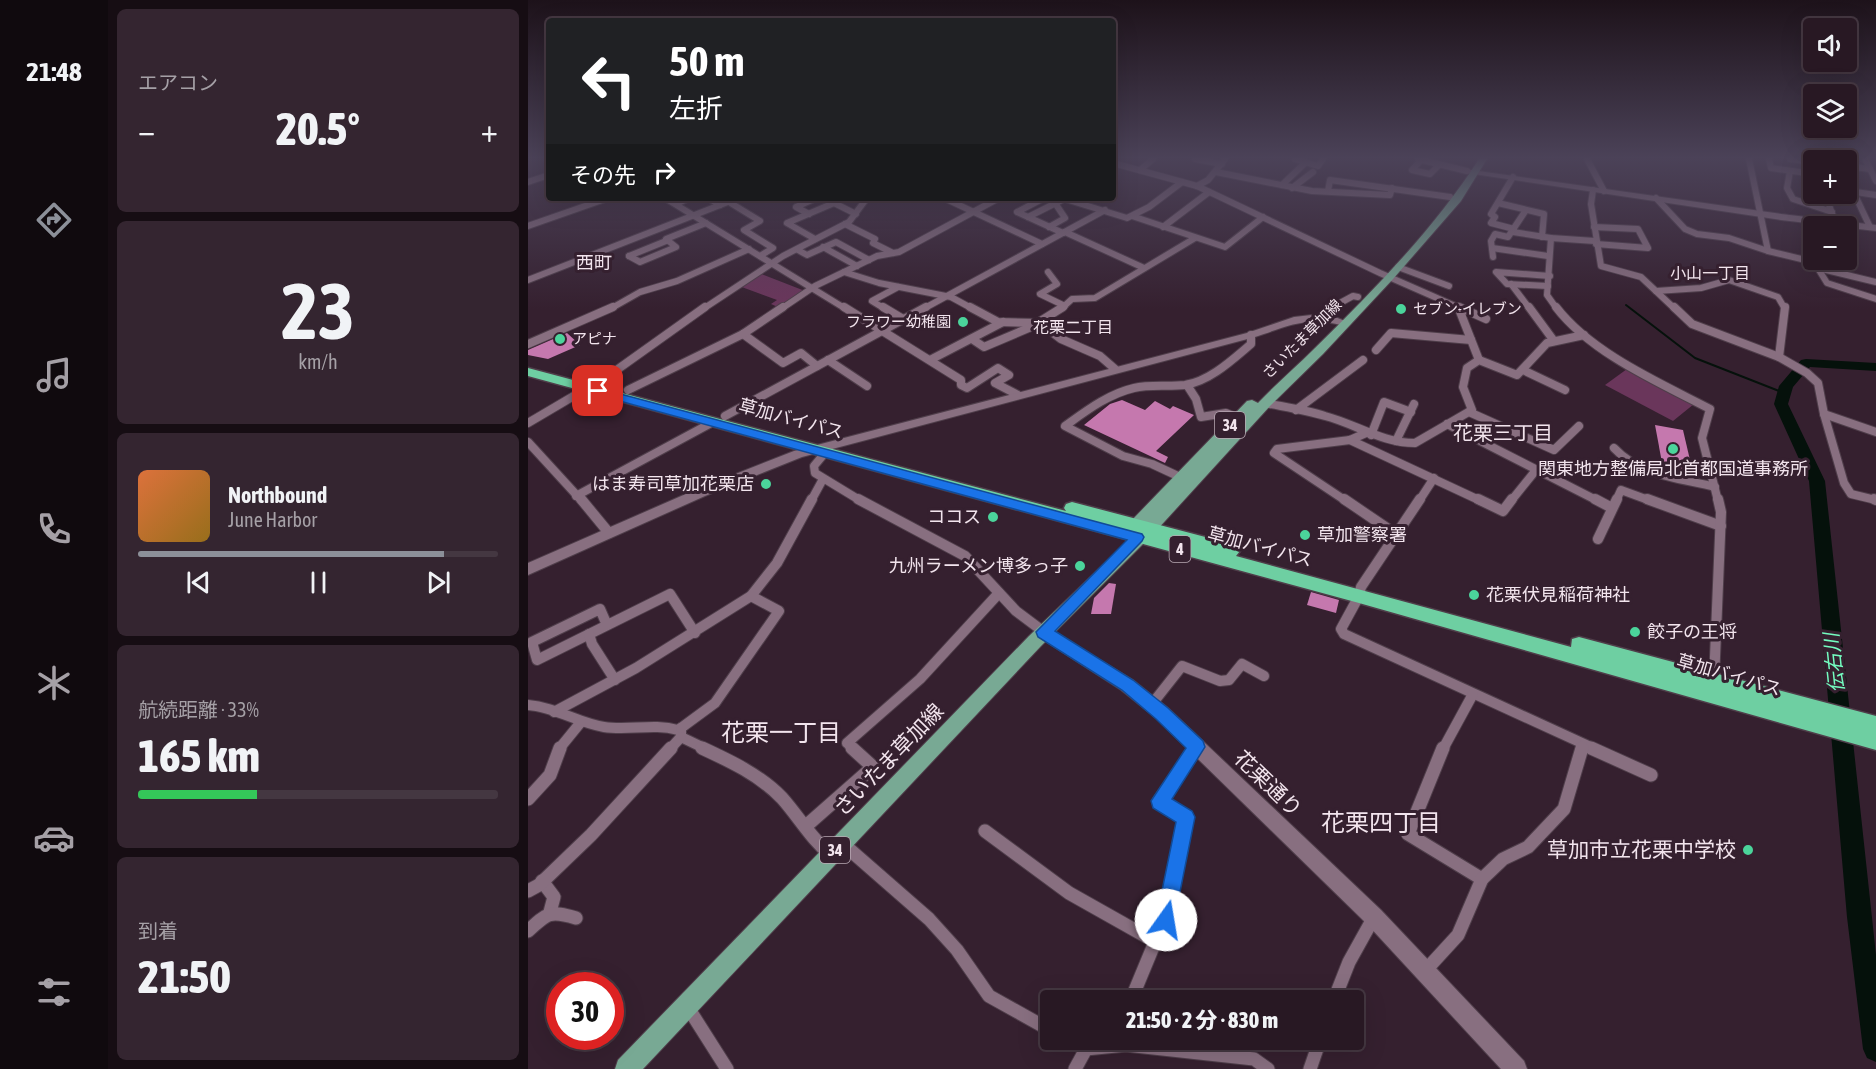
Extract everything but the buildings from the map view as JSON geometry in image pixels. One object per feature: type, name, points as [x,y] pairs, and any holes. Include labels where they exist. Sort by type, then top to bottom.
[{"type":"highway","name":"草加バイパス","points":[[528,363],[592,385],[628,390],[719,419]]},
{"type":"highway","name":"草加バイパス","points":[[528,372],[592,385],[1141,530],[1868,731]]},
{"type":"highway","name":"草加バイパス","points":[[1360,592],[1714,681],[1830,720]]},
{"type":"main road","name":"さいたま草加線","points":[[627,1069],[1265,403],[1384,275],[1441,209]]},
{"type":"main road","name":"さいたま草加線","points":[[1141,530],[1180,477],[1238,418],[1341,321],[1358,297],[1384,275],[1398,267],[1450,209]]},
{"type":"street","points":[[528,226],[577,209]]},
{"type":"street","points":[[684,209],[930,360],[961,380],[961,385],[967,388],[998,368],[1009,375],[995,383],[1018,395]]},
{"type":"street","points":[[528,280],[710,209]]},
{"type":"street","points":[[740,209],[760,221],[744,230],[773,248],[760,256]]},
{"type":"street","points":[[799,209],[808,214]]},
{"type":"street","points":[[815,239],[787,223],[820,209]]},
{"type":"street","points":[[846,209],[856,214]]},
{"type":"street","points":[[528,423],[552,411],[592,385],[667,335],[693,314],[815,239],[851,221],[860,209]]},
{"type":"street","points":[[966,209],[1042,244]]},
{"type":"street","points":[[628,390],[743,334],[812,288],[869,260],[894,253],[926,239],[978,209]]},
{"type":"street","points":[[1023,209],[1017,212],[1144,268]]},
{"type":"street","points":[[1028,217],[1044,209]]},
{"type":"street","points":[[1050,227],[1065,218],[1059,209]]},
{"type":"street","points":[[1100,209],[1127,218],[1143,209]]},
{"type":"street","points":[[1163,226],[1186,209]]},
{"type":"street","points":[[1245,209],[1384,275],[1486,319]]},
{"type":"street","points":[[1494,209],[1491,214],[1495,217],[1491,223],[1514,230],[1546,237],[1648,248],[1638,230],[1594,227]]},
{"type":"street","points":[[1522,209],[1544,214],[1550,276],[1547,296],[1550,300],[1584,335],[1647,377],[1710,409],[1702,438],[1721,512],[1714,681]]},
{"type":"street","points":[[1592,209],[1601,266],[1641,277],[1692,324],[1779,357],[1806,372],[1818,383],[1824,414],[1844,483],[1851,494],[1876,500]]},
{"type":"street","points":[[1667,209],[1690,232],[1702,236],[1729,238],[1803,259]]},
{"type":"street","points":[[1727,209],[1803,220]]},
{"type":"street","points":[[1759,209],[1768,251]]},
{"type":"street","points":[[1823,209],[1832,212]]},
{"type":"street","points":[[1831,209],[1833,216]]},
{"type":"street","points":[[1861,209],[1873,227]]},
{"type":"street","points":[[576,496],[948,297],[1104,210]]},
{"type":"street","points":[[1493,257],[1491,241],[1494,234],[1508,237],[1526,210]]},
{"type":"street","points":[[1132,216],[1225,247],[1263,217]]},
{"type":"street","points":[[666,241],[676,247],[640,262],[629,256],[706,223]]},
{"type":"street","points":[[845,224],[875,239],[873,243],[894,253]]},
{"type":"street","points":[[1857,226],[1873,227]]},
{"type":"street","points":[[972,339],[984,347],[1040,323],[1072,299],[1095,298],[1195,238]]},
{"type":"street","points":[[798,250],[807,255],[836,242],[869,260]]},
{"type":"street","points":[[823,247],[857,266]]},
{"type":"street","points":[[1492,248],[1548,256]]},
{"type":"street","points":[[528,344],[616,306],[640,292],[677,280],[748,249]]},
{"type":"street","points":[[1398,267],[1449,286]]},
{"type":"street","points":[[1819,270],[1827,283],[1876,299]]},
{"type":"street","points":[[1826,270],[1876,282]]},
{"type":"street","points":[[844,272],[898,287],[948,297],[998,322],[1040,323],[1061,339],[1100,356],[1115,369]]},
{"type":"street","points":[[1047,272],[1057,284],[1040,294],[1065,306]]},
{"type":"street","points":[[1548,286],[1507,284],[1496,272],[1550,276]]},
{"type":"street","points":[[1656,291],[1701,288],[1729,280],[1779,297],[1785,308],[1779,357]]},
{"type":"street","points":[[1510,284],[1554,341]]},
{"type":"street","points":[[898,287],[872,301],[903,320]]},
{"type":"street","points":[[1321,316],[1330,308],[1353,296],[1358,297]]},
{"type":"street","points":[[1459,309],[1471,340],[1480,355],[1479,360]]},
{"type":"street","points":[[528,569],[737,477],[825,448],[1251,334],[1307,316],[1321,316],[1341,321]]},
{"type":"street","points":[[930,360],[1003,322]]},
{"type":"street","points":[[1376,350],[1390,333],[1471,340]]},
{"type":"street","points":[[743,334],[783,363],[801,353],[817,366]]},
{"type":"street","points":[[1180,477],[1152,464],[1123,456],[1065,426],[1093,406],[1130,389],[1187,385],[1236,357],[1251,344],[1251,334]]},
{"type":"street","points":[[1479,360],[1517,375],[1534,359],[1542,346],[1584,335]]},
{"type":"street","points":[[828,360],[867,386]]},
{"type":"street","points":[[1296,410],[1364,360]]},
{"type":"street","points":[[1265,403],[1327,417],[1369,434],[1414,443],[1472,410],[1463,387],[1467,368],[1479,360]]},
{"type":"street","points":[[1523,370],[1565,390]]},
{"type":"street","points":[[1187,385],[1196,399],[1201,417],[1226,413],[1238,418]]},
{"type":"street","points":[[1396,441],[1413,408],[1384,402],[1369,434],[1350,440],[1276,449],[1274,453],[1397,535]]},
{"type":"street","points":[[1470,412],[1554,450],[1579,426]]},
{"type":"street","points":[[1824,414],[1876,432]]},
{"type":"street","points":[[1447,424],[1612,508]]},
{"type":"street","points":[[1350,440],[1503,511],[1536,470]]},
{"type":"street","points":[[528,442],[607,528],[609,533]]},
{"type":"street","points":[[825,448],[814,466],[815,473],[879,512],[964,556],[1016,611],[1044,632]]},
{"type":"street","points":[[1614,448],[1626,461],[1640,469],[1715,487]]},
{"type":"street","points":[[1434,478],[1360,592],[1341,629],[1344,634],[1651,775]]},
{"type":"street","points":[[554,712],[615,680],[752,596],[777,563],[823,479]]},
{"type":"street","points":[[1598,539],[1621,490],[1721,526]]},
{"type":"street","points":[[607,625],[600,609],[532,642],[537,660],[670,594],[695,633]]},
{"type":"street","points":[[806,826],[873,767],[847,743],[920,679],[999,594]]},
{"type":"street","points":[[528,891],[542,881],[591,835],[681,733],[715,703],[779,611],[752,596]]},
{"type":"street","name":"花栗通り","points":[[1044,632],[1127,685],[1152,704],[1374,916],[1516,1069]]},
{"type":"street","points":[[589,634],[592,645],[615,680]]},
{"type":"street","points":[[1152,704],[1182,666],[1220,681],[1229,680],[1242,664],[1264,676]]},
{"type":"street","points":[[1473,694],[1445,743],[1408,834],[1482,879]]},
{"type":"street","points":[[528,705],[607,728],[664,725],[678,730],[748,771],[778,794],[806,826],[814,842],[836,849],[879,874],[929,919],[962,955],[989,996],[1040,1024]]},
{"type":"street","points":[[528,799],[550,775],[559,749],[580,722]]},
{"type":"street","points":[[1425,971],[1458,935],[1482,879],[1503,859],[1528,847],[1564,809],[1583,745]]},
{"type":"street","points":[[1135,990],[1170,906],[1186,817],[1160,801],[1197,747]]},
{"type":"street","points":[[985,831],[1069,893],[1156,942]]},
{"type":"street","points":[[542,881],[554,897],[550,912]]},
{"type":"street","points":[[528,931],[550,912],[555,911],[576,918]]},
{"type":"street","points":[[1338,990],[1374,916]]},
{"type":"street","points":[[687,1006],[727,1069]]},
{"type":"street","points":[[1075,1069],[1085,1050]]},
{"type":"street","points":[[1177,1050],[1254,1059],[1268,1069]]},
{"type":"street","points":[[1310,1069],[1317,1050]]},
{"type":"shaded area","points":[[759,273],[805,291],[780,308],[771,304],[777,300],[739,286]]},
{"type":"shaded area","points":[[1627,369],[1694,404],[1673,421],[1605,385]]},
{"type":"waterway","points":[[1626,305],[1695,358],[1784,393]]},
{"type":"waterway","name":"伝右川","points":[[1876,367],[1806,363],[1786,386],[1781,404],[1817,481],[1859,917],[1876,1049]]},
{"type":"place","name":"セブン-イレブン","points":[[1401,309]]},
{"type":"place","name":"フラワー幼稚園","points":[[963,322]]},
{"type":"place","name":"アピナ","points":[[560,339]]},
{"type":"place","name":"関東地方整備局北首都国道事務所","points":[[1673,449]]},
{"type":"place","name":"はま寿司草加花栗店","points":[[766,484]]},
{"type":"place","name":"ココス","points":[[993,517]]},
{"type":"place","name":"草加警察署","points":[[1305,535]]},
{"type":"place","name":"九州ラーメン博多っ子","points":[[1080,566]]},
{"type":"place","name":"花栗伏見稲荷神社","points":[[1474,595]]},
{"type":"place","name":"餃子の王将","points":[[1635,632]]},
{"type":"place","name":"草加市立花栗中学校","points":[[1748,850]]},
{"type":"district","name":"西町","points":[[594,263]]},
{"type":"district","name":"小山一丁目","points":[[1710,273]]},
{"type":"district","name":"花栗二丁目","points":[[1073,327]]},
{"type":"district","name":"花栗三丁目","points":[[1503,433]]},
{"type":"district","name":"花栗一丁目","points":[[781,733]]},
{"type":"district","name":"花栗四丁目","points":[[1381,823]]},
{"type":"route","points":[[598,391],[1138,537],[1044,632],[1127,685],[1152,704],[1197,747],[1160,801],[1186,817],[1166,920]]}]
